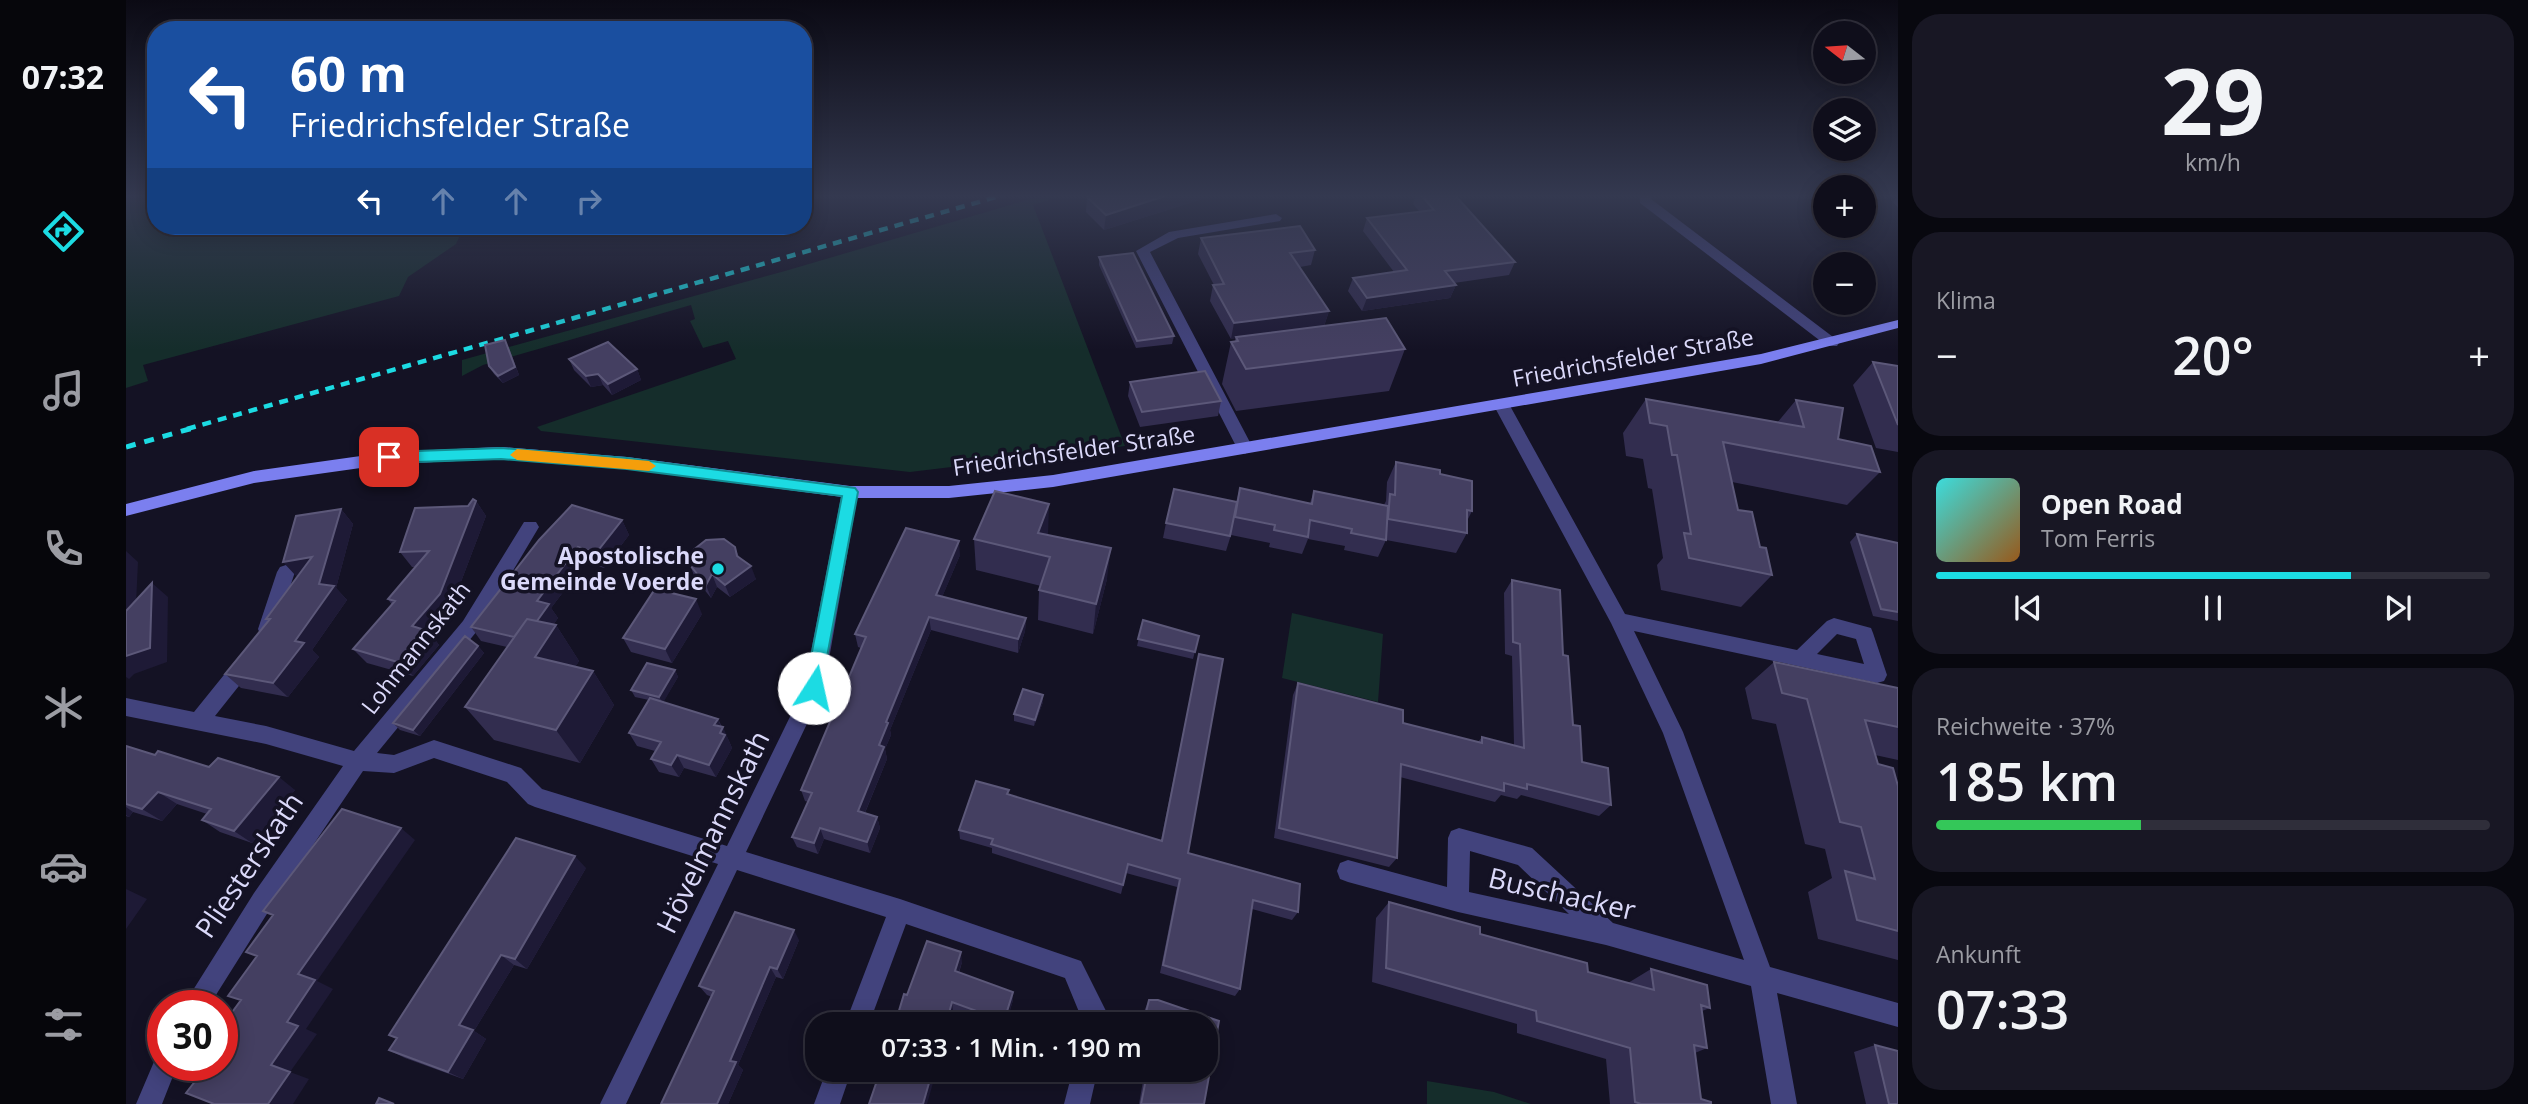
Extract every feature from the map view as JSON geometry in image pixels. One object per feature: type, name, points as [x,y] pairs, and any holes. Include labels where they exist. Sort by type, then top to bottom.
[{"type":"main road","name":"Friedrichsfelder Straße","points":[[126,510],[254,477],[389,457],[501,453],[627,463],[850,492],[949,492],[1053,481],[1761,359],[1898,324]]},
{"type":"street","points":[[1152,247],[1143,251],[1245,448]]},
{"type":"street","points":[[1705,247],[1832,343]]},
{"type":"street","points":[[1501,404],[1619,620],[1673,732],[1762,978],[1784,1104]]},
{"type":"street","name":"Hövelmannskath","points":[[613,1104],[814,688],[850,492]]},
{"type":"street","name":"Lohmannskath","points":[[358,761],[470,626],[530,527]]},
{"type":"street","points":[[199,721],[262,641],[286,572]]},
{"type":"street","points":[[1619,620],[1801,658]]},
{"type":"street","points":[[126,707],[266,735],[358,761],[394,764],[433,748],[514,775],[535,797],[900,910],[1073,969],[1093,1012]]},
{"type":"street","name":"Pliesterskath","points":[[205,990],[261,901],[358,761]]},
{"type":"street","points":[[1458,901],[1460,838],[1524,856],[1606,933]]},
{"type":"street","name":"Buschacker","points":[[1348,871],[1458,901],[1606,933],[1898,1015]]},
{"type":"street","points":[[862,1012],[900,910]]},
{"type":"street","points":[[149,1104],[159,1081]]},
{"type":"street","points":[[827,1104],[835,1082]]},
{"type":"street","points":[[1077,1104],[1083,1082]]},
{"type":"green space","points":[[126,247],[452,247],[408,277],[399,296],[143,365],[148,381],[126,388]]},
{"type":"green space","points":[[868,247],[1049,247],[1125,446],[910,472],[541,431],[537,427],[736,359],[728,341],[703,348],[690,321],[695,319],[691,305],[483,365],[462,376],[462,360]]},
{"type":"green space","points":[[1292,613],[1383,634],[1378,702],[1282,678]]},
{"type":"green space","points":[[1427,1081],[1494,1092],[1531,1104],[1427,1104]]},
{"type":"building","points":[[1205,247],[1313,247],[1315,250],[1290,253],[1329,311],[1234,323],[1213,285],[1224,284]]},
{"type":"building","points":[[1389,247],[1501,247],[1515,262],[1445,271],[1456,285],[1367,298],[1353,278],[1407,270]]},
{"type":"building","points":[[1133,253],[1174,336],[1137,341],[1099,257]]},
{"type":"building","points":[[1386,318],[1405,349],[1246,369],[1231,342],[1238,341],[1236,337]]},
{"type":"building","points":[[505,340],[515,367],[498,376],[489,366],[485,345]]},
{"type":"building","points":[[608,342],[637,369],[608,384],[598,374],[586,376],[569,359]]},
{"type":"building","points":[[1873,362],[1898,366],[1898,425]]},
{"type":"building","points":[[1205,371],[1221,401],[1142,412],[1130,382]]},
{"type":"building","points":[[1646,399],[1804,427],[1796,400],[1843,408],[1838,439],[1871,446],[1880,472],[1723,442],[1738,510],[1752,512],[1760,547],[1766,548],[1772,575],[1689,558],[1684,533],[1691,534],[1677,455],[1672,455],[1667,426],[1650,423]]},
{"type":"building","points":[[1396,462],[1440,470],[1440,474],[1472,481],[1472,511],[1467,510],[1467,533],[1388,519],[1390,494],[1395,495]]},
{"type":"building","points":[[1240,488],[1312,504],[1314,491],[1388,506],[1386,540],[1351,533],[1352,529],[1310,520],[1308,537],[1274,530],[1275,525],[1235,517]]},
{"type":"building","points":[[1174,489],[1237,502],[1230,536],[1166,523]]},
{"type":"building","points":[[995,491],[1049,504],[1038,533],[1111,548],[1096,604],[1039,590],[1050,557],[974,539]]},
{"type":"building","points":[[473,499],[476,501],[440,594],[412,626],[428,631],[401,663],[353,649],[395,601],[388,599],[429,551],[400,552],[415,508],[468,506]]},
{"type":"building","points":[[572,505],[622,520],[596,553],[578,547],[537,601],[549,604],[537,621],[527,619],[514,637],[471,627],[539,540]]},
{"type":"building","points":[[341,509],[319,584],[334,586],[295,641],[304,643],[273,683],[225,674],[270,619],[266,619],[312,557],[283,562],[296,516]]},
{"type":"building","points":[[906,528],[959,541],[936,595],[1026,618],[1018,639],[929,617],[886,722],[888,723],[879,745],[884,747],[858,811],[877,817],[867,842],[820,828],[814,843],[792,837],[812,793],[801,790],[866,637],[855,634]]},
{"type":"building","points":[[1857,534],[1898,543],[1898,612],[1881,609]]},
{"type":"building","points":[[724,539],[735,547],[737,556],[751,566],[725,585],[712,574],[706,585],[690,565],[692,551],[706,540]]},
{"type":"building","points":[[1512,580],[1560,590],[1563,655],[1568,656],[1573,725],[1580,726],[1582,762],[1608,768],[1611,805],[1527,784],[1527,789],[1504,783],[1504,791],[1401,764],[1397,858],[1279,828],[1298,683],[1403,710],[1403,723],[1482,743],[1482,737],[1524,748],[1520,644],[1513,642]]},
{"type":"building","points":[[152,583],[150,648],[126,656],[126,611]]},
{"type":"building","points":[[655,589],[696,599],[665,649],[623,638]]},
{"type":"building","points":[[527,619],[556,625],[535,657],[593,671],[556,730],[465,707]]},
{"type":"building","points":[[1143,620],[1199,636],[1195,652],[1138,639]]},
{"type":"building","points":[[465,636],[478,646],[413,730],[393,723]]},
{"type":"building","points":[[1199,654],[1223,659],[1188,853],[1300,884],[1298,912],[1253,900],[1240,989],[1163,965],[1180,879],[1128,864],[1123,885],[991,844],[993,839],[959,830],[976,781],[1009,790],[1007,794],[1162,841]]},
{"type":"building","points":[[1774,662],[1898,688],[1898,727],[1865,720],[1878,764],[1893,768],[1898,786],[1898,931],[1857,920],[1845,871],[1875,879],[1861,827],[1840,822],[1807,699],[1782,693]]},
{"type":"building","points":[[647,663],[675,670],[659,697],[631,690]]},
{"type":"building","points":[[1023,689],[1043,695],[1035,720],[1014,714]]},
{"type":"building","points":[[650,698],[718,719],[714,725],[723,727],[720,733],[725,735],[709,765],[677,755],[671,765],[651,759],[661,742],[629,733]]},
{"type":"building","points":[[126,746],[155,755],[158,751],[209,767],[218,758],[279,777],[234,831],[202,820],[211,809],[158,792],[142,809],[126,804]]},
{"type":"building","points":[[342,809],[401,828],[298,974],[315,980],[287,1022],[298,1026],[271,1065],[290,1072],[268,1104],[214,1104],[186,1093],[195,1081],[238,1081],[238,1004],[241,1000],[238,999],[238,990],[232,990],[257,956],[246,952],[273,915],[263,911]]},
{"type":"building","points":[[516,838],[575,856],[515,959],[501,955],[459,1025],[473,1030],[448,1072],[389,1050],[397,1038],[389,1035]]},
{"type":"building","points":[[1389,902],[1480,927],[1480,934],[1587,963],[1588,972],[1654,990],[1651,969],[1707,985],[1710,1008],[1701,1005],[1707,1048],[1694,1045],[1701,1099],[1711,1104],[1635,1102],[1630,1048],[1537,1021],[1536,1011],[1386,968]]},
{"type":"building","points":[[735,912],[794,930],[777,969],[770,967],[730,1061],[736,1062],[717,1104],[661,1104],[714,991],[699,986]]},
{"type":"building","points":[[927,941],[961,952],[955,971],[1013,992],[1007,1012],[979,1012],[952,1002],[949,1012],[899,1012],[904,994],[907,995]]},
{"type":"building","points":[[1149,1000],[1158,1000],[1193,1012],[1146,1012]]},
{"type":"building","points":[[1875,1045],[1898,1051],[1898,1104],[1889,1104]]},
{"type":"building","points":[[877,1082],[929,1082],[923,1104],[869,1104]]},
{"type":"building","points":[[1145,1082],[1208,1082],[1204,1104],[1141,1104]]},
{"type":"building","points":[[379,1098],[394,1104],[376,1104]]},
{"type":"railway","points":[[187,429],[823,247]]},
{"type":"railway","points":[[126,447],[193,428]]},
{"type":"slow traffic","points":[[517,455],[649,466]]},
{"type":"place","name":"Apostolische Gemeinde Voerde","points":[[718,569]]},
{"type":"route","points":[[389,457],[501,453],[627,463],[850,492],[814,688]]}]
